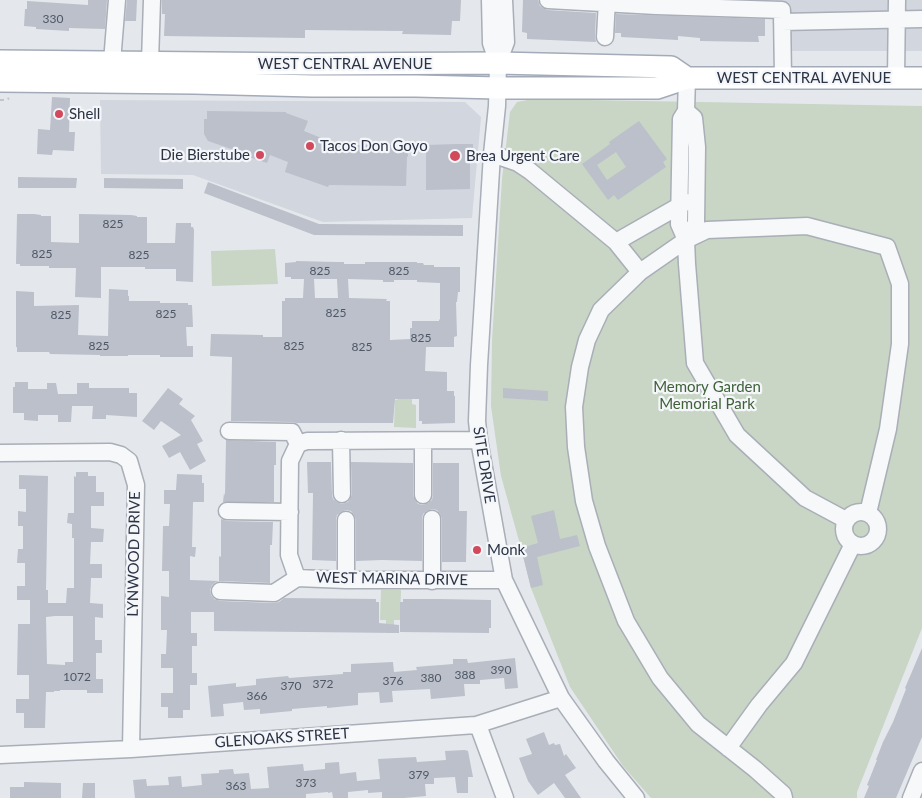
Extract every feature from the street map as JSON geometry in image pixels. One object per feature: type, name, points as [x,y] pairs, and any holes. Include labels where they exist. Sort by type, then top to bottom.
[{"type":"main road","name":"WEST CENTRAL AVENUE","points":[[0,61],[671,66],[687,78]]},
{"type":"main road","name":"WEST CENTRAL AVENUE","points":[[0,81],[498,88],[657,88],[687,78],[922,78]]},
{"type":"street","points":[[112,62],[117,0]]},
{"type":"street","points":[[150,62],[152,0]]},
{"type":"street","name":"SITE DRIVE","points":[[490,0],[491,43],[498,64],[498,88],[492,154],[477,421],[504,580],[561,698],[606,761],[636,798]]},
{"type":"street","name":"SITE DRIVE","points":[[498,64],[506,42],[504,0]]},
{"type":"street","points":[[548,0],[922,19]]},
{"type":"street","points":[[896,78],[897,0]]},
{"type":"street","points":[[606,37],[607,2]]},
{"type":"street","points":[[782,11],[783,78]]},
{"type":"street","points":[[686,240],[696,223],[697,196],[689,137],[681,119],[686,111],[687,78]]},
{"type":"street","points":[[689,137],[679,224],[686,240],[695,363],[737,435],[805,498],[846,520]]},
{"type":"street","points":[[492,154],[530,170],[616,242],[640,272]]},
{"type":"street","points":[[616,242],[697,196]]},
{"type":"street","points":[[784,798],[783,794],[754,769],[698,724],[660,678],[626,621],[597,546],[584,501],[576,447],[574,408],[580,367],[587,340],[601,310],[640,272],[686,240],[707,230],[807,226],[887,247],[900,284],[900,344],[888,429],[868,513]]},
{"type":"street","points":[[229,431],[292,432],[298,444],[306,441],[341,440],[479,440]]},
{"type":"street","points":[[341,440],[342,494]]},
{"type":"street","points":[[423,441],[423,496]]},
{"type":"street","name":"WEST MARINA DRIVE","points":[[298,444],[290,462],[289,555],[297,578],[432,581],[504,580]]},
{"type":"street","name":"LYNWOOD DRIVE","points":[[0,452],[110,452],[120,455],[129,461],[136,485],[131,749]]},
{"type":"street","points":[[227,511],[290,512]]},
{"type":"street","points":[[854,513],[868,513],[876,518],[879,530],[878,536],[874,541],[865,546],[853,544],[848,541],[845,535],[846,520],[854,513]]},
{"type":"street","points":[[432,518],[432,581]]},
{"type":"street","points":[[346,520],[346,580]]},
{"type":"street","points":[[728,748],[759,705],[794,663],[853,544]]},
{"type":"street","points":[[220,591],[274,593],[297,578]]},
{"type":"street","name":"GLENOAKS STREET","points":[[0,755],[131,749],[478,724],[561,698]]},
{"type":"street","points":[[478,724],[505,798]]},
{"type":"street","points":[[916,791],[922,771]]},
{"type":"shaded area","points":[[775,0],[922,0],[922,51],[775,51]]},
{"type":"shaded area","points":[[100,100],[465,102],[481,117],[472,218],[323,222],[193,175],[101,174]]},
{"type":"green space","name":"Memory Garden Memorial Park","points":[[533,99],[922,106],[922,628],[857,792],[857,798],[651,798],[623,766],[570,687],[531,588],[501,476],[491,406],[492,341],[502,179],[510,112],[517,102]]},
{"type":"green space","points":[[275,249],[278,284],[212,286],[211,251]]},
{"type":"green space","points":[[399,386],[412,387],[412,404],[416,405],[416,428],[394,427],[395,400],[399,399]]},
{"type":"green space","points":[[381,590],[401,590],[400,620],[394,620],[394,633],[386,633],[386,620],[380,620]]},
{"type":"building","points":[[88,0],[107,0],[105,29],[69,28],[69,31],[36,29],[36,27],[24,26],[27,1],[88,5]]},
{"type":"building","points":[[127,0],[137,0],[136,21],[125,21]]},
{"type":"building","points":[[162,0],[461,0],[460,21],[452,21],[451,35],[402,34],[403,31],[305,30],[305,38],[164,36],[165,14],[162,14]]},
{"type":"building","points":[[523,0],[538,0],[540,6],[547,10],[596,13],[596,42],[527,39],[527,33],[522,32]]},
{"type":"building","points":[[616,14],[765,19],[765,36],[758,36],[759,42],[700,41],[700,38],[678,36],[678,40],[621,37],[621,33],[615,33]]},
{"type":"building","points":[[52,97],[70,98],[69,132],[75,132],[74,151],[53,150],[52,155],[37,154],[38,129],[50,130]]},
{"type":"building","points":[[207,111],[286,112],[308,121],[304,131],[329,141],[328,145],[395,145],[395,143],[408,143],[406,186],[329,185],[328,187],[285,172],[288,162],[270,155],[267,163],[208,141],[204,134],[204,119],[207,119]]},
{"type":"building","points":[[639,121],[667,159],[663,162],[666,167],[618,200],[614,195],[608,200],[582,164],[610,144],[609,142]],"holes":[[[616,152],[626,167],[607,180],[597,165]]]},
{"type":"building","points":[[473,144],[473,159],[471,159],[470,163],[470,189],[426,190],[426,145]]},
{"type":"building","points":[[18,177],[77,178],[76,188],[18,188]]},
{"type":"building","points":[[104,178],[183,179],[183,189],[104,188]]},
{"type":"building","points":[[208,182],[319,224],[463,225],[463,236],[314,235],[204,193]]},
{"type":"building","points":[[17,214],[51,216],[51,242],[79,243],[79,214],[147,217],[147,243],[175,243],[176,223],[191,223],[191,227],[194,230],[193,282],[176,281],[176,269],[101,267],[101,298],[75,297],[76,268],[49,268],[49,266],[20,266],[20,264],[16,264]]},
{"type":"building","points":[[365,262],[417,262],[424,265],[434,265],[434,267],[460,267],[460,292],[458,292],[456,302],[457,336],[454,337],[454,347],[426,347],[425,371],[447,372],[447,391],[454,391],[455,396],[455,423],[422,424],[422,421],[419,421],[419,399],[395,399],[393,423],[231,421],[232,357],[210,356],[211,334],[282,337],[282,301],[285,301],[285,298],[303,298],[304,279],[285,277],[285,263],[365,264]],"holes":[[[314,279],[337,279],[338,298],[315,298]],[[348,279],[383,280],[383,282],[417,280],[417,282],[440,283],[440,319],[439,321],[412,321],[410,339],[390,340],[390,301],[386,301],[387,299],[349,298]]]},
{"type":"building","points":[[109,289],[128,290],[129,301],[160,301],[160,303],[188,303],[188,305],[192,305],[193,327],[186,327],[187,346],[193,346],[193,357],[160,357],[160,355],[100,356],[50,354],[49,352],[17,352],[16,291],[34,292],[34,306],[79,305],[78,335],[108,336]]},
{"type":"building","points":[[15,382],[28,382],[28,389],[47,389],[47,383],[56,383],[58,394],[77,394],[77,383],[89,383],[89,388],[129,388],[129,393],[137,393],[137,417],[106,415],[106,419],[92,419],[93,406],[72,406],[71,422],[58,422],[58,415],[38,415],[38,421],[24,420],[24,413],[13,413],[13,387],[15,387]]},
{"type":"building","points":[[168,388],[183,399],[179,404],[195,416],[191,420],[203,441],[197,444],[206,461],[190,470],[180,452],[169,458],[162,446],[181,435],[161,421],[154,430],[142,421]]},
{"type":"building","points":[[503,388],[548,391],[548,401],[503,398]]},
{"type":"building","points":[[226,440],[276,442],[274,502],[223,502],[224,493],[225,496]]},
{"type":"building","points":[[307,462],[331,462],[333,499],[342,504],[348,502],[352,494],[351,462],[413,463],[413,495],[418,504],[423,505],[432,500],[433,463],[459,463],[459,511],[467,511],[466,562],[442,562],[442,519],[437,510],[432,509],[423,514],[422,519],[422,561],[356,561],[356,520],[351,511],[346,510],[337,515],[336,520],[336,561],[312,560],[313,493],[308,493]]},
{"type":"building","points":[[76,472],[88,472],[88,476],[96,476],[96,492],[104,492],[104,506],[91,506],[91,528],[104,529],[103,542],[91,542],[90,564],[102,564],[102,578],[91,578],[90,603],[103,604],[103,618],[95,617],[95,640],[102,640],[102,653],[96,653],[96,679],[103,679],[103,693],[87,693],[87,690],[46,692],[45,728],[24,728],[24,713],[16,713],[16,699],[29,699],[29,675],[17,675],[18,624],[30,624],[30,600],[17,600],[17,586],[25,586],[25,563],[17,563],[18,549],[23,549],[23,526],[18,526],[18,511],[26,512],[26,489],[19,489],[19,475],[48,476],[46,590],[48,590],[48,603],[66,603],[67,588],[74,588],[74,538],[72,538],[72,524],[67,523],[68,513],[74,513],[74,476],[76,477]],"holes":[[[73,616],[73,662],[65,662],[65,665],[47,664],[46,617]]]},
{"type":"building","points":[[177,474],[202,475],[202,483],[204,483],[204,502],[193,502],[192,547],[196,547],[195,557],[190,556],[190,580],[219,581],[221,519],[227,521],[273,522],[272,545],[270,545],[270,583],[216,582],[210,590],[214,599],[220,601],[274,603],[284,598],[376,599],[376,602],[379,602],[379,623],[399,625],[399,633],[214,631],[214,612],[191,612],[191,633],[197,633],[197,646],[192,646],[192,673],[197,673],[197,685],[190,685],[190,710],[183,710],[183,718],[168,718],[168,707],[161,707],[161,693],[173,693],[173,668],[161,668],[161,654],[166,654],[167,630],[161,630],[161,596],[169,597],[169,571],[162,571],[163,526],[169,526],[170,504],[164,504],[164,490],[176,490]]},
{"type":"building","points":[[554,510],[560,539],[577,535],[580,546],[537,557],[543,585],[531,588],[521,548],[538,543],[531,516]]},
{"type":"building","points":[[403,599],[491,600],[491,628],[489,628],[489,633],[400,632],[400,602],[403,602]]},
{"type":"building","points":[[922,648],[922,737],[896,798],[864,798],[876,760]]},
{"type":"building","points":[[515,658],[518,688],[505,689],[504,678],[480,680],[480,684],[464,684],[465,696],[431,699],[430,689],[392,691],[393,702],[380,703],[379,692],[358,693],[358,705],[292,709],[292,711],[260,714],[260,709],[244,710],[243,702],[223,704],[224,716],[211,717],[208,686],[236,683],[236,687],[256,685],[256,679],[343,674],[343,672],[351,672],[351,664],[393,662],[394,672],[417,670],[416,667],[453,664],[453,659],[467,659],[468,663]]},
{"type":"building","points":[[544,732],[549,745],[554,743],[555,745],[560,744],[564,756],[566,754],[576,768],[565,775],[581,798],[565,798],[554,783],[538,795],[528,781],[519,758],[532,754],[526,739]]},
{"type":"building","points":[[445,751],[468,751],[473,777],[468,777],[468,793],[457,793],[455,777],[434,778],[434,784],[425,784],[426,796],[404,798],[382,798],[382,792],[368,793],[368,790],[348,792],[348,798],[333,798],[332,792],[328,792],[306,794],[306,798],[135,798],[133,780],[146,779],[147,786],[169,785],[168,777],[181,776],[182,787],[202,785],[201,774],[219,773],[219,770],[233,769],[234,774],[249,773],[251,789],[269,788],[267,767],[303,764],[304,771],[325,769],[325,763],[339,762],[340,774],[356,772],[357,781],[380,779],[378,759],[416,757],[417,762],[446,760]]},
{"type":"building","points":[[24,782],[61,783],[61,798],[10,798],[10,787],[24,787]]},
{"type":"building","points":[[83,783],[95,783],[95,798],[82,798]]},
{"type":"place","name":"Shell","points":[[59,114]]},
{"type":"place","name":"Tacos Don Goyo","points":[[310,146]]},
{"type":"place","name":"Die Bierstube","points":[[260,155]]},
{"type":"place","name":"Brea Urgent Care","points":[[455,156]]},
{"type":"place","name":"Monk","points":[[477,550]]}]
